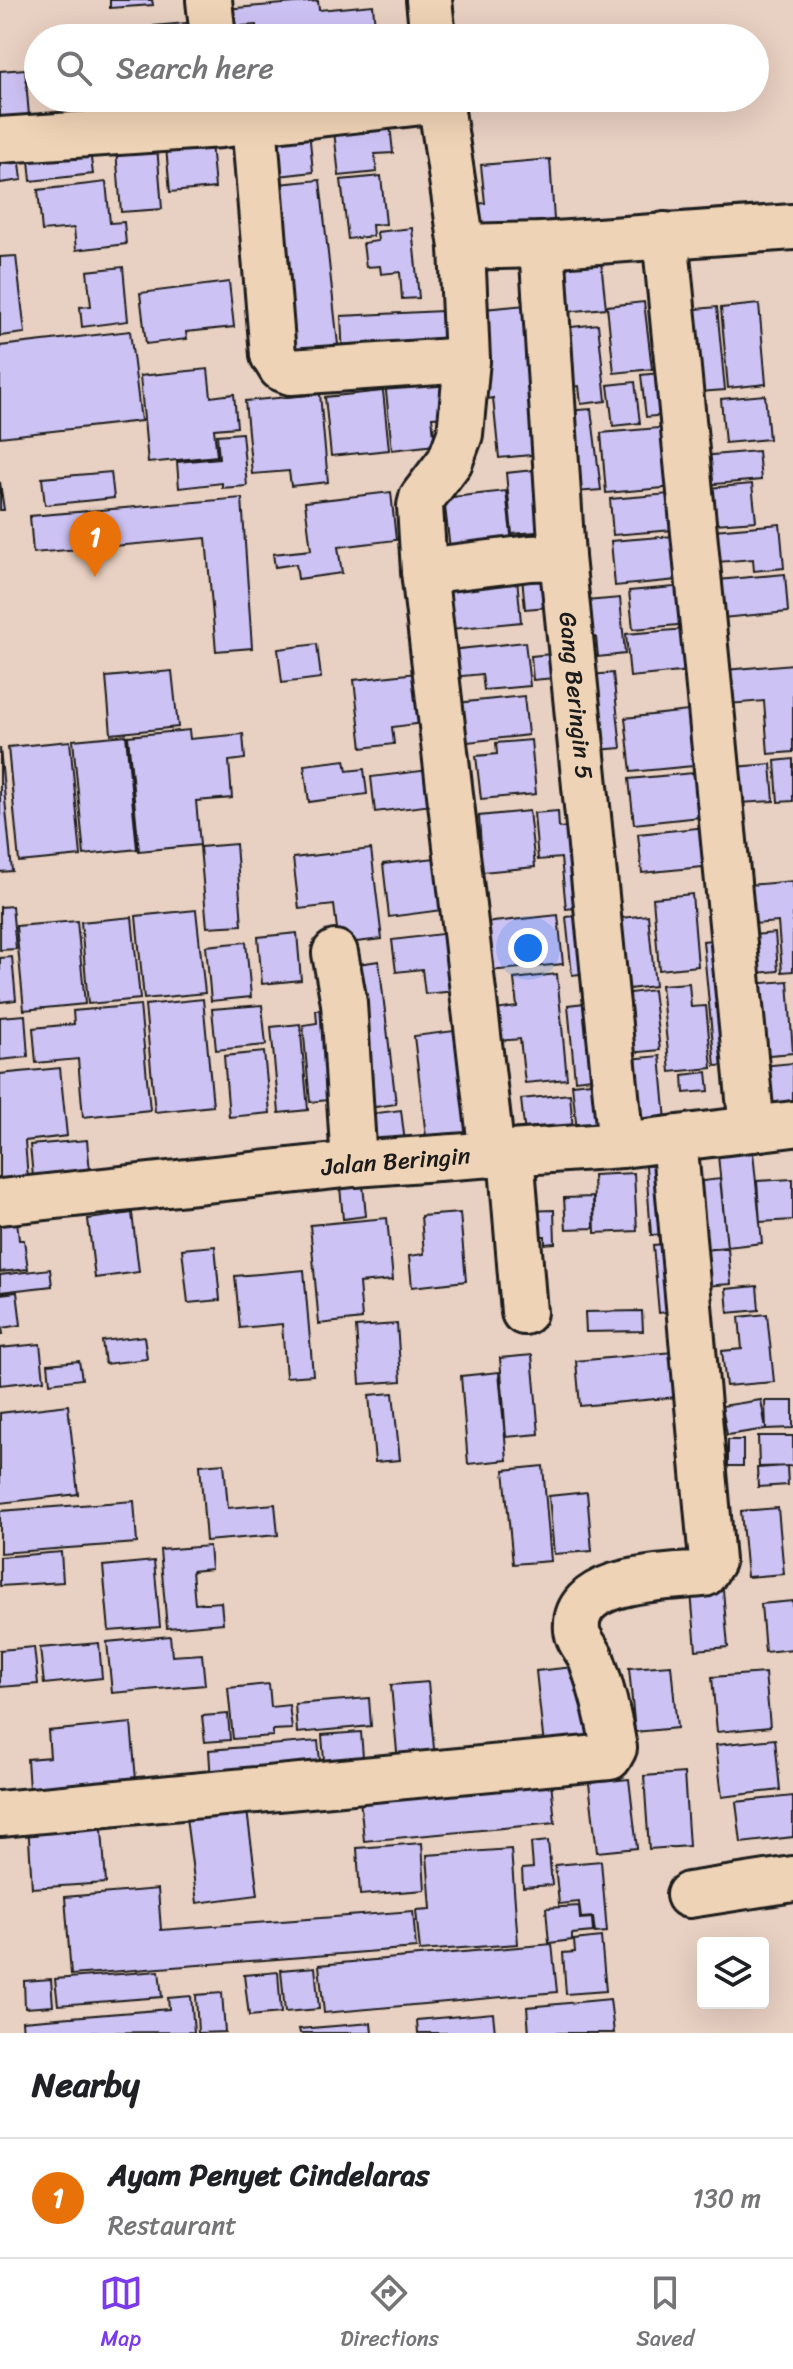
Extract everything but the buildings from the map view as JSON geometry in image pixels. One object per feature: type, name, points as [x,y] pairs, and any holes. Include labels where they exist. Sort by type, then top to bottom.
[{"type":"street","points":[[209,0],[212,24]]},
{"type":"street","points":[[429,0],[432,24]]},
{"type":"street","points":[[0,140],[270,112]]},
{"type":"street","points":[[442,112],[462,247],[467,360],[457,448],[422,498],[420,506],[424,571],[524,1312]]},
{"type":"street","points":[[231,115],[273,355],[281,368],[291,372],[467,360]]},
{"type":"street","points":[[462,247],[542,245],[793,227]]},
{"type":"street","points":[[665,235],[772,1126]]},
{"type":"street","name":"Gang Beringin 5","points":[[542,245],[562,557],[621,1145]]},
{"type":"street","points":[[424,571],[562,557]]},
{"type":"street","points":[[335,953],[344,1003],[354,1164]]},
{"type":"street","name":"Jalan Beringin","points":[[0,1202],[354,1164],[621,1145],[772,1126]]},
{"type":"street","points":[[0,1814],[609,1757],[614,1748],[612,1732],[590,1656],[577,1632],[581,1607],[599,1591],[618,1585],[704,1574],[712,1561],[674,1139]]},
{"type":"street","points":[[689,1895],[793,1879]]},
{"type":"place","name":"Ayam Penyet Cindelaras","points":[[95,577]]}]
